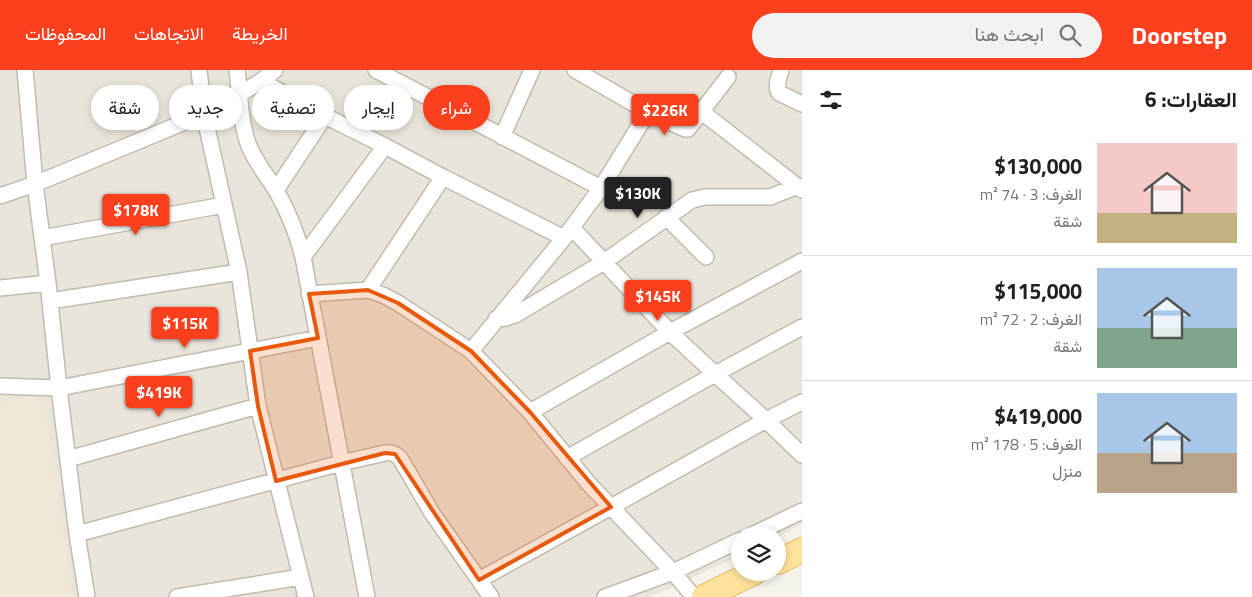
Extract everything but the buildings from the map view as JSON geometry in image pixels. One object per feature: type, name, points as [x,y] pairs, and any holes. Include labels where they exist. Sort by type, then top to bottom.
[{"type":"main road","points":[[786,558],[802,550]]},
{"type":"main road","points":[[704,597],[737,581]]},
{"type":"street","points":[[25,70],[35,184],[77,534],[87,597]]},
{"type":"street","points":[[199,70],[201,85]]},
{"type":"street","points":[[237,70],[239,85]]},
{"type":"street","points":[[242,93],[275,70]]},
{"type":"street","points":[[376,70],[601,188]]},
{"type":"street","points":[[575,70],[648,112],[685,129],[688,129],[728,77]]},
{"type":"street","points":[[781,70],[777,82],[778,90],[802,104]]},
{"type":"street","points":[[502,137],[527,72]]},
{"type":"street","points":[[261,81],[268,85]]},
{"type":"street","points":[[242,110],[249,146],[288,211],[303,257],[367,597]]},
{"type":"street","points":[[471,351],[568,233],[601,188],[648,112]]},
{"type":"street","points":[[702,112],[800,188]]},
{"type":"street","points":[[334,120],[443,178],[568,233],[604,262],[670,332],[802,455]]},
{"type":"street","points":[[0,196],[35,184],[169,128]]},
{"type":"street","points":[[208,130],[239,272],[258,406],[306,597]]},
{"type":"street","points":[[276,190],[317,130]]},
{"type":"street","points":[[303,257],[385,146]]},
{"type":"street","points":[[368,290],[443,178]]},
{"type":"street","points":[[496,319],[516,315],[604,262],[692,200],[705,196],[770,198],[800,188]]},
{"type":"street","points":[[42,238],[224,205]]},
{"type":"street","points":[[666,217],[706,257]]},
{"type":"street","points":[[530,412],[670,332],[802,261]]},
{"type":"street","points":[[50,301],[239,272]]},
{"type":"street","points":[[0,288],[48,283]]},
{"type":"street","points":[[309,294],[368,290],[383,295],[471,351],[530,412],[588,484],[673,572],[694,597]]},
{"type":"street","points":[[567,458],[802,327]]},
{"type":"street","points":[[0,386],[59,388],[318,338]]},
{"type":"street","points":[[479,580],[766,420],[802,402]]},
{"type":"street","points":[[68,458],[258,406]]},
{"type":"street","points":[[77,534],[341,464],[385,453],[395,454],[400,458],[432,513],[491,597]]},
{"type":"street","points":[[772,526],[802,512]]},
{"type":"street","points":[[604,597],[673,572],[731,544]]},
{"type":"street","points":[[177,597],[301,577]]},
{"type":"highlighted area","points":[[368,290],[398,303],[471,351],[530,412],[611,507],[479,580],[395,454],[385,453],[276,481],[258,406],[250,351],[318,338],[309,294]]},
{"type":"shaded area","points":[[0,70],[802,70],[802,524],[786,533],[786,526],[731,526],[731,559],[647,597],[0,597]]},
{"type":"shaded area","points":[[44,395],[73,597],[0,597],[0,401]]}]
